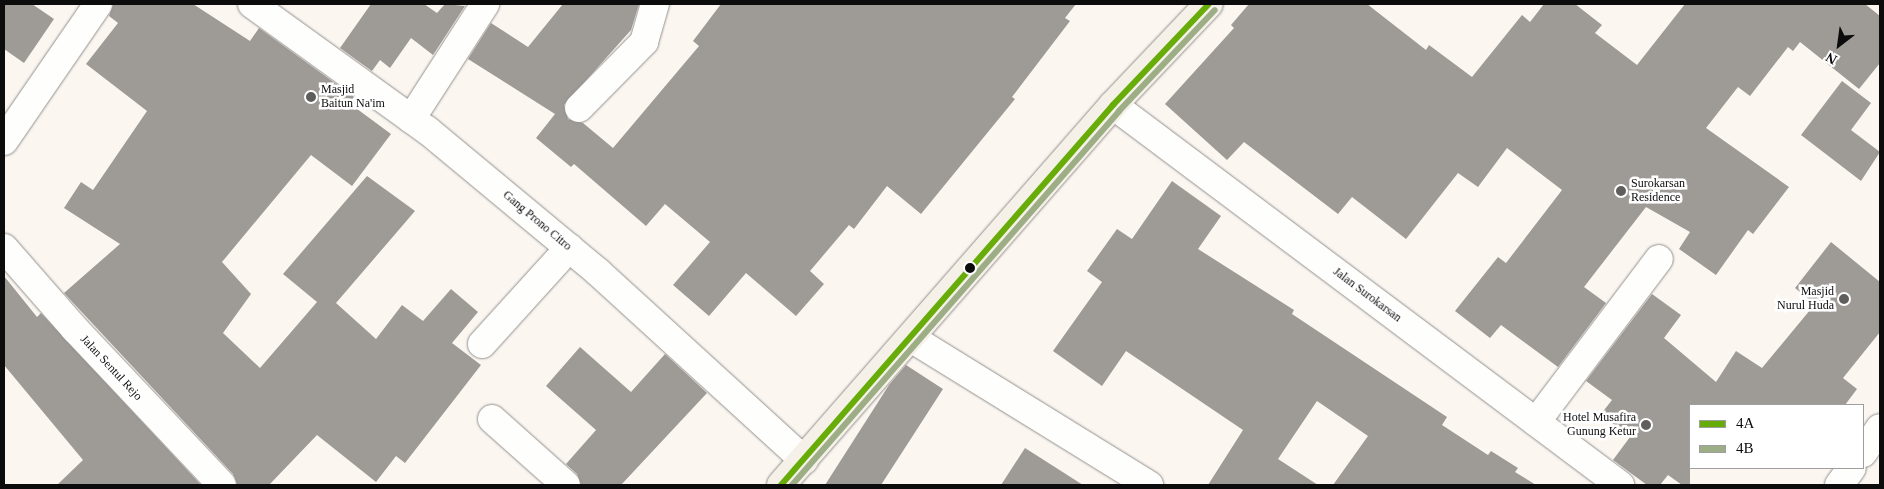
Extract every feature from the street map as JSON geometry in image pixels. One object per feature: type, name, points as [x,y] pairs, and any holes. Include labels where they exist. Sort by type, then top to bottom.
[{"type":"main road","points":[[781,485],[1113,104],[1209,4]]},
{"type":"street","points":[[4,141],[98,4]]},
{"type":"street","name":"Gang Prono Citro","points":[[252,4],[411,119],[569,248],[804,460]]},
{"type":"street","points":[[411,119],[485,4]]},
{"type":"street","points":[[579,108],[644,42],[655,4]]},
{"type":"street","name":"Jalan Surokarsan","points":[[1113,104],[1620,485]]},
{"type":"street","name":"Jalan Sentul Rejo","points":[[4,248],[75,329],[222,485]]},
{"type":"street","points":[[482,344],[569,248]]},
{"type":"street","points":[[1536,422],[1659,259]]},
{"type":"street","points":[[911,338],[1149,485]]},
{"type":"street","points":[[492,418],[566,485]]},
{"type":"street","points":[[1864,452],[1880,428]]},
{"type":"street","points":[[1839,485],[1851,469]]},
{"type":"building","points":[[4,4],[32,4],[54,19],[24,63],[4,49]]},
{"type":"building","points":[[113,4],[193,4],[250,41],[259,28],[354,97],[349,103],[391,134],[352,186],[311,155],[222,262],[251,294],[223,333],[260,368],[317,302],[283,274],[367,176],[415,211],[336,303],[376,339],[402,305],[423,321],[451,289],[478,312],[452,343],[481,365],[405,463],[396,456],[376,482],[317,435],[269,485],[237,485],[233,474],[64,293],[120,244],[64,208],[81,182],[93,190],[147,111],[86,64],[118,23],[109,16]]},
{"type":"building","points":[[371,4],[424,4],[437,13],[445,4],[465,6],[433,55],[411,38],[390,68],[380,60],[372,71],[340,48]]},
{"type":"building","points":[[563,4],[639,4],[631,30],[564,105],[568,119],[583,123],[613,148],[699,46],[693,41],[721,4],[1076,4],[1065,18],[1070,21],[1012,97],[1015,99],[921,214],[887,186],[854,229],[849,225],[810,271],[824,284],[796,316],[746,273],[709,316],[673,285],[710,242],[665,204],[646,226],[574,164],[571,167],[536,138],[555,114],[468,59],[491,23],[528,47]]},
{"type":"building","points":[[1249,4],[1367,4],[1426,50],[1429,45],[1472,77],[1522,15],[1530,22],[1544,4],[1575,4],[1602,25],[1595,33],[1637,65],[1685,4],[1865,4],[1880,16],[1880,63],[1859,89],[1800,42],[1793,51],[1788,47],[1750,96],[1738,87],[1706,128],[1789,187],[1753,234],[1748,230],[1716,275],[1679,249],[1690,232],[1646,207],[1584,287],[1606,303],[1558,367],[1501,325],[1490,338],[1455,311],[1498,257],[1506,263],[1562,190],[1507,148],[1478,187],[1458,173],[1406,239],[1352,197],[1338,214],[1244,142],[1227,160],[1165,104],[1234,28],[1231,25]]},
{"type":"building","points":[[1842,81],[1871,103],[1851,130],[1880,152],[1861,181],[1801,135]]},
{"type":"building","points":[[1172,181],[1221,216],[1198,249],[1294,310],[1292,314],[1447,417],[1442,425],[1488,455],[1491,451],[1518,468],[1515,472],[1536,485],[1333,485],[1368,436],[1317,401],[1278,459],[1318,485],[1208,485],[1243,430],[1126,351],[1102,386],[1053,351],[1102,282],[1087,271],[1117,229],[1132,239]]},
{"type":"building","points":[[1831,242],[1880,282],[1880,332],[1843,378],[1857,389],[1846,404],[1689,404],[1690,485],[1682,485],[1668,475],[1660,485],[1647,485],[1613,460],[1630,437],[1601,414],[1612,400],[1586,381],[1652,294],[1681,315],[1664,338],[1716,382],[1736,351],[1762,368],[1815,304],[1795,288]]},
{"type":"building","points":[[4,276],[37,317],[41,313],[201,485],[57,485],[83,460],[4,365]]},
{"type":"building","points":[[580,347],[631,392],[665,354],[707,393],[621,485],[581,485],[577,474],[566,464],[596,430],[546,386]]},
{"type":"building","points":[[906,365],[943,389],[881,485],[825,485],[889,385]]},
{"type":"building","points":[[1025,448],[1083,485],[1001,485]]},
{"type":"transit line","name":"4A","points":[[781,485],[1113,105],[1209,4]]},
{"type":"transit line","name":"4B","points":[[792,485],[1119,111],[1215,10]]},
{"type":"place","name":"Masjid Baitun Na'im","points":[[311,97]]},
{"type":"place","name":"Surokarsan Residence","points":[[1621,191]]},
{"type":"place","name":"Masjid Nurul Huda","points":[[1844,299]]},
{"type":"place","name":"Hotel Musafira Gunung Ketur","points":[[1646,425]]}]
